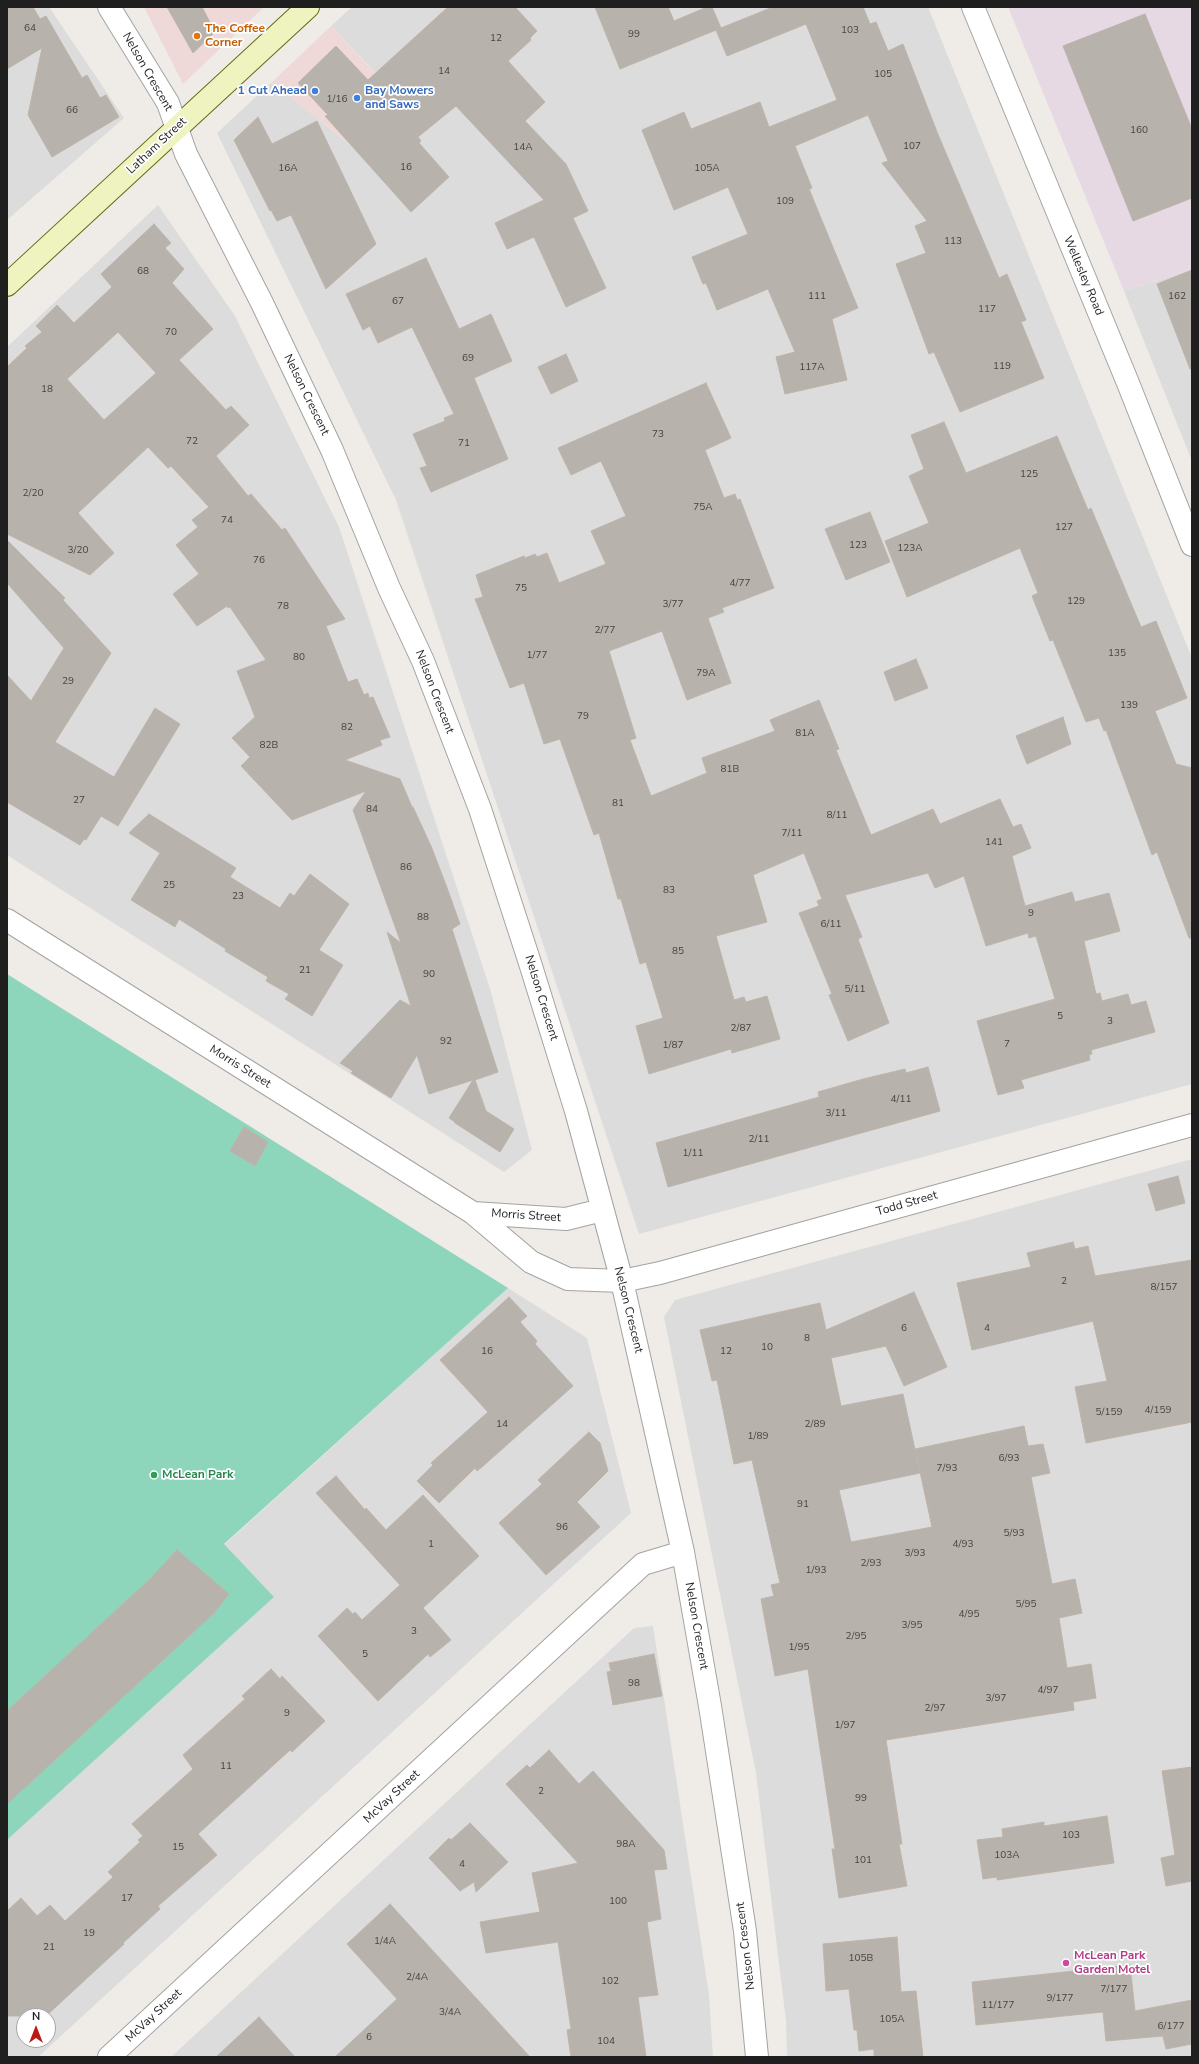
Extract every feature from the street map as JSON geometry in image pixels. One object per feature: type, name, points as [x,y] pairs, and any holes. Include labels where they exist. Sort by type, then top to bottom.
[{"type":"main road","name":"Latham Street","points":[[7,285],[308,7]]},
{"type":"street","name":"Nelson Crescent","points":[[109,7],[168,103],[186,154],[262,303],[332,450],[389,588],[423,661],[480,809],[530,963],[576,1111],[622,1281],[683,1552],[710,1706],[745,1931],[757,2057]]},
{"type":"street","name":"Wellesley Road","points":[[973,7],[1128,383],[1192,544]]},
{"type":"street","name":"Morris Street","points":[[7,920],[473,1213],[531,1262],[568,1279],[622,1281]]},
{"type":"street","name":"Todd Street","points":[[622,1281],[676,1269],[1192,1125]]},
{"type":"street","name":"Morris Street","points":[[473,1213],[566,1219],[602,1210]]},
{"type":"street","name":"McVay Street","points":[[109,2057],[644,1564],[683,1552]]},
{"type":"shaded area","points":[[7,7],[49,7],[124,118],[7,220]]},
{"type":"shaded area","points":[[144,7],[264,7],[183,84]]},
{"type":"shaded area","points":[[352,7],[928,7],[1192,658],[1192,1084],[639,1234],[396,500],[217,133],[272,82],[349,144],[388,86],[331,26]]},
{"type":"shaded area","points":[[1008,7],[1192,7],[1192,269],[1124,291]]},
{"type":"shaded area","points":[[331,26],[388,87],[367,136],[349,144],[272,82]]},
{"type":"shaded area","points":[[158,205],[235,316],[339,527],[491,992],[532,1150],[504,1172],[7,855],[7,347]]},
{"type":"shaded area","points":[[1192,269],[1192,461],[1124,291]]},
{"type":"shaded area","points":[[1192,1159],[1192,2057],[787,2057],[786,2021],[756,1773],[664,1317],[675,1300]]},
{"type":"shaded area","points":[[508,1288],[587,1338],[631,1513],[56,2040],[56,2008],[16,2008],[16,2048],[48,2048],[38,2057],[7,2057],[7,1840],[274,1597],[224,1545]]},
{"type":"shaded area","points":[[653,1626],[709,1995],[713,2057],[171,2057],[634,1628]]},
{"type":"green space","name":"McLean Park","points":[[7,974],[508,1288],[224,1544],[274,1597],[7,1840]]},
{"type":"building","points":[[7,7],[33,7],[40,19],[46,16],[82,78],[87,75],[100,98],[106,95],[119,117],[52,157],[28,115],[42,48],[7,69]]},
{"type":"building","name":"The Coffee Corner","points":[[167,7],[202,7],[215,32],[193,53]]},
{"type":"building","points":[[448,7],[515,7],[537,31],[530,38],[531,40],[508,61],[545,102],[525,121],[566,164],[588,211],[573,218],[606,288],[566,307],[534,237],[507,249],[495,223],[544,200],[456,106],[418,137],[421,141],[419,143],[449,177],[411,212],[325,116],[328,115],[298,83],[336,46],[368,80]]},
{"type":"building","points":[[595,7],[668,7],[674,21],[707,7],[712,7],[721,28],[620,69]]},
{"type":"building","points":[[773,7],[863,7],[870,24],[876,22],[888,51],[903,44],[937,132],[999,278],[1007,274],[1026,320],[1021,322],[1044,378],[960,412],[934,352],[929,354],[896,264],[926,253],[915,226],[927,221],[882,163],[888,161],[868,115],[795,146],[812,188],[809,189],[858,308],[832,319],[847,380],[785,394],[776,357],[795,352],[768,289],[717,310],[706,283],[703,284],[692,257],[748,234],[728,187],[674,210],[642,130],[684,112],[691,129],[760,102],[769,127],[837,100],[806,24],[727,56],[716,30]]},
{"type":"building","points":[[1145,14],[1192,129],[1192,198],[1133,221],[1063,46]]},
{"type":"building","points":[[258,117],[272,144],[317,121],[376,244],[326,289],[291,215],[277,221],[271,210],[270,211],[234,140]]},
{"type":"building","points":[[154,224],[171,243],[165,248],[184,269],[172,283],[213,329],[179,360],[226,410],[231,406],[249,425],[216,456],[248,496],[251,494],[282,530],[285,528],[345,619],[326,626],[348,682],[357,679],[364,695],[368,693],[369,698],[373,697],[390,737],[380,740],[382,745],[345,760],[400,779],[431,846],[460,924],[452,929],[498,1072],[475,1080],[486,1111],[514,1129],[500,1152],[449,1118],[473,1080],[429,1094],[417,1055],[391,1098],[351,1073],[353,1071],[340,1063],[400,1000],[411,1006],[387,932],[401,943],[353,810],[366,791],[292,820],[241,766],[250,757],[232,738],[255,717],[237,671],[266,660],[230,607],[228,608],[227,606],[197,626],[173,594],[199,574],[176,545],[198,527],[192,520],[209,507],[171,466],[168,468],[148,447],[78,513],[114,553],[90,575],[7,534],[7,367],[27,348],[25,346],[42,332],[36,326],[57,305],[74,323],[112,287],[101,274]],"holes":[[[118,332],[156,373],[104,420],[67,379]]]},
{"type":"building","points":[[426,258],[459,329],[491,314],[512,361],[474,378],[508,459],[431,492],[420,468],[427,466],[413,434],[445,421],[444,418],[454,414],[412,327],[378,343],[370,326],[363,330],[346,294]]},
{"type":"building","points":[[1192,270],[1192,369],[1190,369],[1157,284]]},
{"type":"building","points":[[566,354],[578,381],[551,394],[538,367]]},
{"type":"building","points":[[706,383],[731,438],[705,450],[724,498],[735,494],[737,500],[740,499],[774,588],[722,608],[724,612],[708,618],[731,683],[687,700],[662,631],[609,651],[636,738],[630,740],[651,796],[707,773],[702,758],[775,731],[770,720],[819,700],[839,749],[836,750],[871,835],[933,809],[940,824],[1000,799],[1013,827],[1021,824],[1031,848],[1012,856],[1025,906],[1072,892],[1075,902],[1109,893],[1120,931],[1084,941],[1096,994],[1100,993],[1102,1001],[1128,994],[1131,1005],[1146,1001],[1155,1032],[1091,1050],[1092,1054],[1089,1055],[1090,1060],[1021,1080],[1024,1088],[998,1095],[977,1021],[1055,999],[1036,936],[1029,938],[1028,933],[986,946],[964,876],[935,888],[928,873],[845,895],[862,937],[858,939],[889,1023],[848,1041],[829,995],[832,994],[799,913],[819,906],[817,901],[822,899],[804,853],[753,875],[767,922],[716,936],[734,1000],[744,997],[746,1002],[767,996],[780,1039],[732,1053],[731,1049],[649,1074],[636,1026],[663,1018],[646,962],[640,964],[621,899],[618,899],[599,833],[594,835],[560,739],[544,744],[524,683],[510,688],[475,599],[483,597],[476,575],[524,556],[525,558],[535,554],[537,557],[547,553],[559,583],[606,564],[591,531],[626,516],[601,461],[571,475],[558,448]]},
{"type":"building","points":[[944,422],[966,473],[1057,436],[1088,510],[1091,508],[1141,627],[1156,621],[1187,698],[1155,711],[1176,764],[1192,768],[1192,938],[1189,938],[1157,852],[1152,855],[1106,730],[1104,731],[1099,718],[1086,722],[1053,640],[1050,641],[1032,596],[1038,593],[1020,548],[907,597],[885,541],[929,523],[909,476],[924,469],[911,435]]},
{"type":"building","points":[[870,512],[890,562],[846,580],[825,529]]},
{"type":"building","points":[[7,540],[65,598],[63,600],[111,653],[55,742],[114,777],[155,708],[180,724],[118,826],[101,816],[86,840],[84,839],[80,845],[7,802],[7,675],[31,701],[64,648],[7,583]]},
{"type":"building","points":[[916,659],[928,688],[895,701],[884,672]]},
{"type":"building","points":[[1063,717],[1071,744],[1027,764],[1016,736]]},
{"type":"building","points":[[149,814],[236,868],[230,877],[280,908],[290,893],[294,896],[310,874],[349,904],[319,950],[343,965],[312,1016],[285,999],[289,994],[266,981],[268,977],[225,951],[226,949],[179,919],[175,927],[131,900],[160,853],[129,833]]},
{"type":"building","points":[[928,1067],[940,1111],[668,1187],[656,1143],[819,1097],[818,1092],[863,1079],[905,1069],[906,1073]]},
{"type":"building","points":[[244,1127],[268,1142],[255,1166],[230,1151]]},
{"type":"building","points":[[1178,1176],[1185,1203],[1156,1211],[1148,1184]]},
{"type":"building","points":[[1073,1242],[1075,1249],[1088,1246],[1095,1276],[1192,1260],[1192,1422],[1086,1443],[1075,1387],[1107,1381],[1093,1321],[972,1350],[957,1283],[1031,1267],[1027,1253]]},
{"type":"building","points":[[914,1292],[947,1367],[904,1386],[886,1346],[831,1358],[841,1406],[903,1394],[920,1473],[839,1490],[851,1542],[932,1527],[915,1449],[1024,1426],[1028,1446],[1043,1444],[1050,1473],[1031,1477],[1052,1584],[1075,1579],[1082,1613],[1059,1618],[1067,1668],[1091,1664],[1096,1698],[1073,1702],[1074,1710],[886,1740],[902,1844],[899,1844],[907,1886],[839,1898],[832,1849],[835,1849],[808,1669],[775,1676],[761,1599],[774,1596],[771,1585],[780,1583],[752,1460],[734,1464],[717,1380],[712,1381],[700,1330],[820,1303],[826,1330]]},
{"type":"building","points":[[509,1297],[527,1316],[520,1322],[537,1341],[535,1344],[573,1386],[482,1467],[477,1471],[475,1468],[439,1503],[417,1481],[433,1465],[431,1463],[488,1412],[440,1360]]},
{"type":"building","points":[[589,1432],[600,1443],[608,1471],[577,1502],[600,1527],[546,1575],[499,1523],[542,1484],[538,1480]]},
{"type":"building","points":[[336,1476],[365,1510],[366,1508],[386,1530],[423,1495],[479,1556],[423,1608],[451,1640],[430,1657],[428,1654],[378,1701],[318,1636],[347,1608],[353,1614],[355,1612],[362,1620],[400,1585],[316,1493]]},
{"type":"building","points":[[177,1550],[229,1594],[214,1613],[7,1804],[7,1711],[150,1579]]},
{"type":"building","points":[[654,1654],[662,1696],[613,1705],[607,1672],[611,1671],[609,1663]]},
{"type":"building","points":[[271,1669],[280,1679],[282,1676],[325,1721],[292,1752],[290,1750],[198,1834],[217,1855],[158,1906],[160,1909],[123,1943],[124,1944],[55,2008],[16,2008],[16,2016],[7,2016],[7,1911],[21,1898],[37,1916],[50,1905],[65,1921],[113,1877],[108,1872],[140,1842],[138,1840],[143,1836],[132,1824],[193,1769],[183,1755],[245,1699],[242,1696]]},
{"type":"building","points":[[549,1750],[579,1784],[593,1771],[664,1850],[667,1869],[654,1870],[661,1919],[647,1922],[658,1995],[638,1997],[646,2057],[571,2057],[567,2030],[571,2029],[558,1942],[486,1953],[480,1922],[540,1912],[532,1873],[578,1863],[506,1784],[527,1765],[530,1768]]},
{"type":"building","points":[[1192,1767],[1192,1881],[1166,1886],[1161,1858],[1175,1855],[1162,1771]]},
{"type":"building","points":[[1107,1816],[1114,1863],[997,1880],[997,1877],[983,1879],[977,1840],[1003,1837],[1002,1829],[1044,1822],[1044,1826]]},
{"type":"building","points":[[470,1823],[508,1862],[476,1892],[474,1882],[460,1891],[429,1858],[449,1838],[451,1840]]},
{"type":"building","points":[[390,1904],[530,2057],[335,2057],[397,1999],[347,1944]]},
{"type":"building","points":[[897,1937],[901,1992],[916,1991],[923,2057],[874,2057],[874,2049],[859,2051],[857,2030],[854,2030],[849,1989],[826,1991],[823,1944]]},
{"type":"building","points":[[1130,1965],[1135,2011],[1192,2000],[1192,2044],[1166,2049],[1163,2036],[1106,2041],[1103,2012],[976,2025],[972,1982]]},
{"type":"building","points":[[259,2017],[295,2057],[216,2057]]},
{"type":"place","name":"The Coffee Corner","points":[[197,36]]},
{"type":"place","name":"1 Cut Ahead","points":[[315,91]]},
{"type":"place","name":"Bay Mowers and Saws","points":[[357,98]]},
{"type":"place","name":"McLean Park","points":[[154,1475]]},
{"type":"place","name":"McLean Park Garden Motel","points":[[1066,1963]]}]
